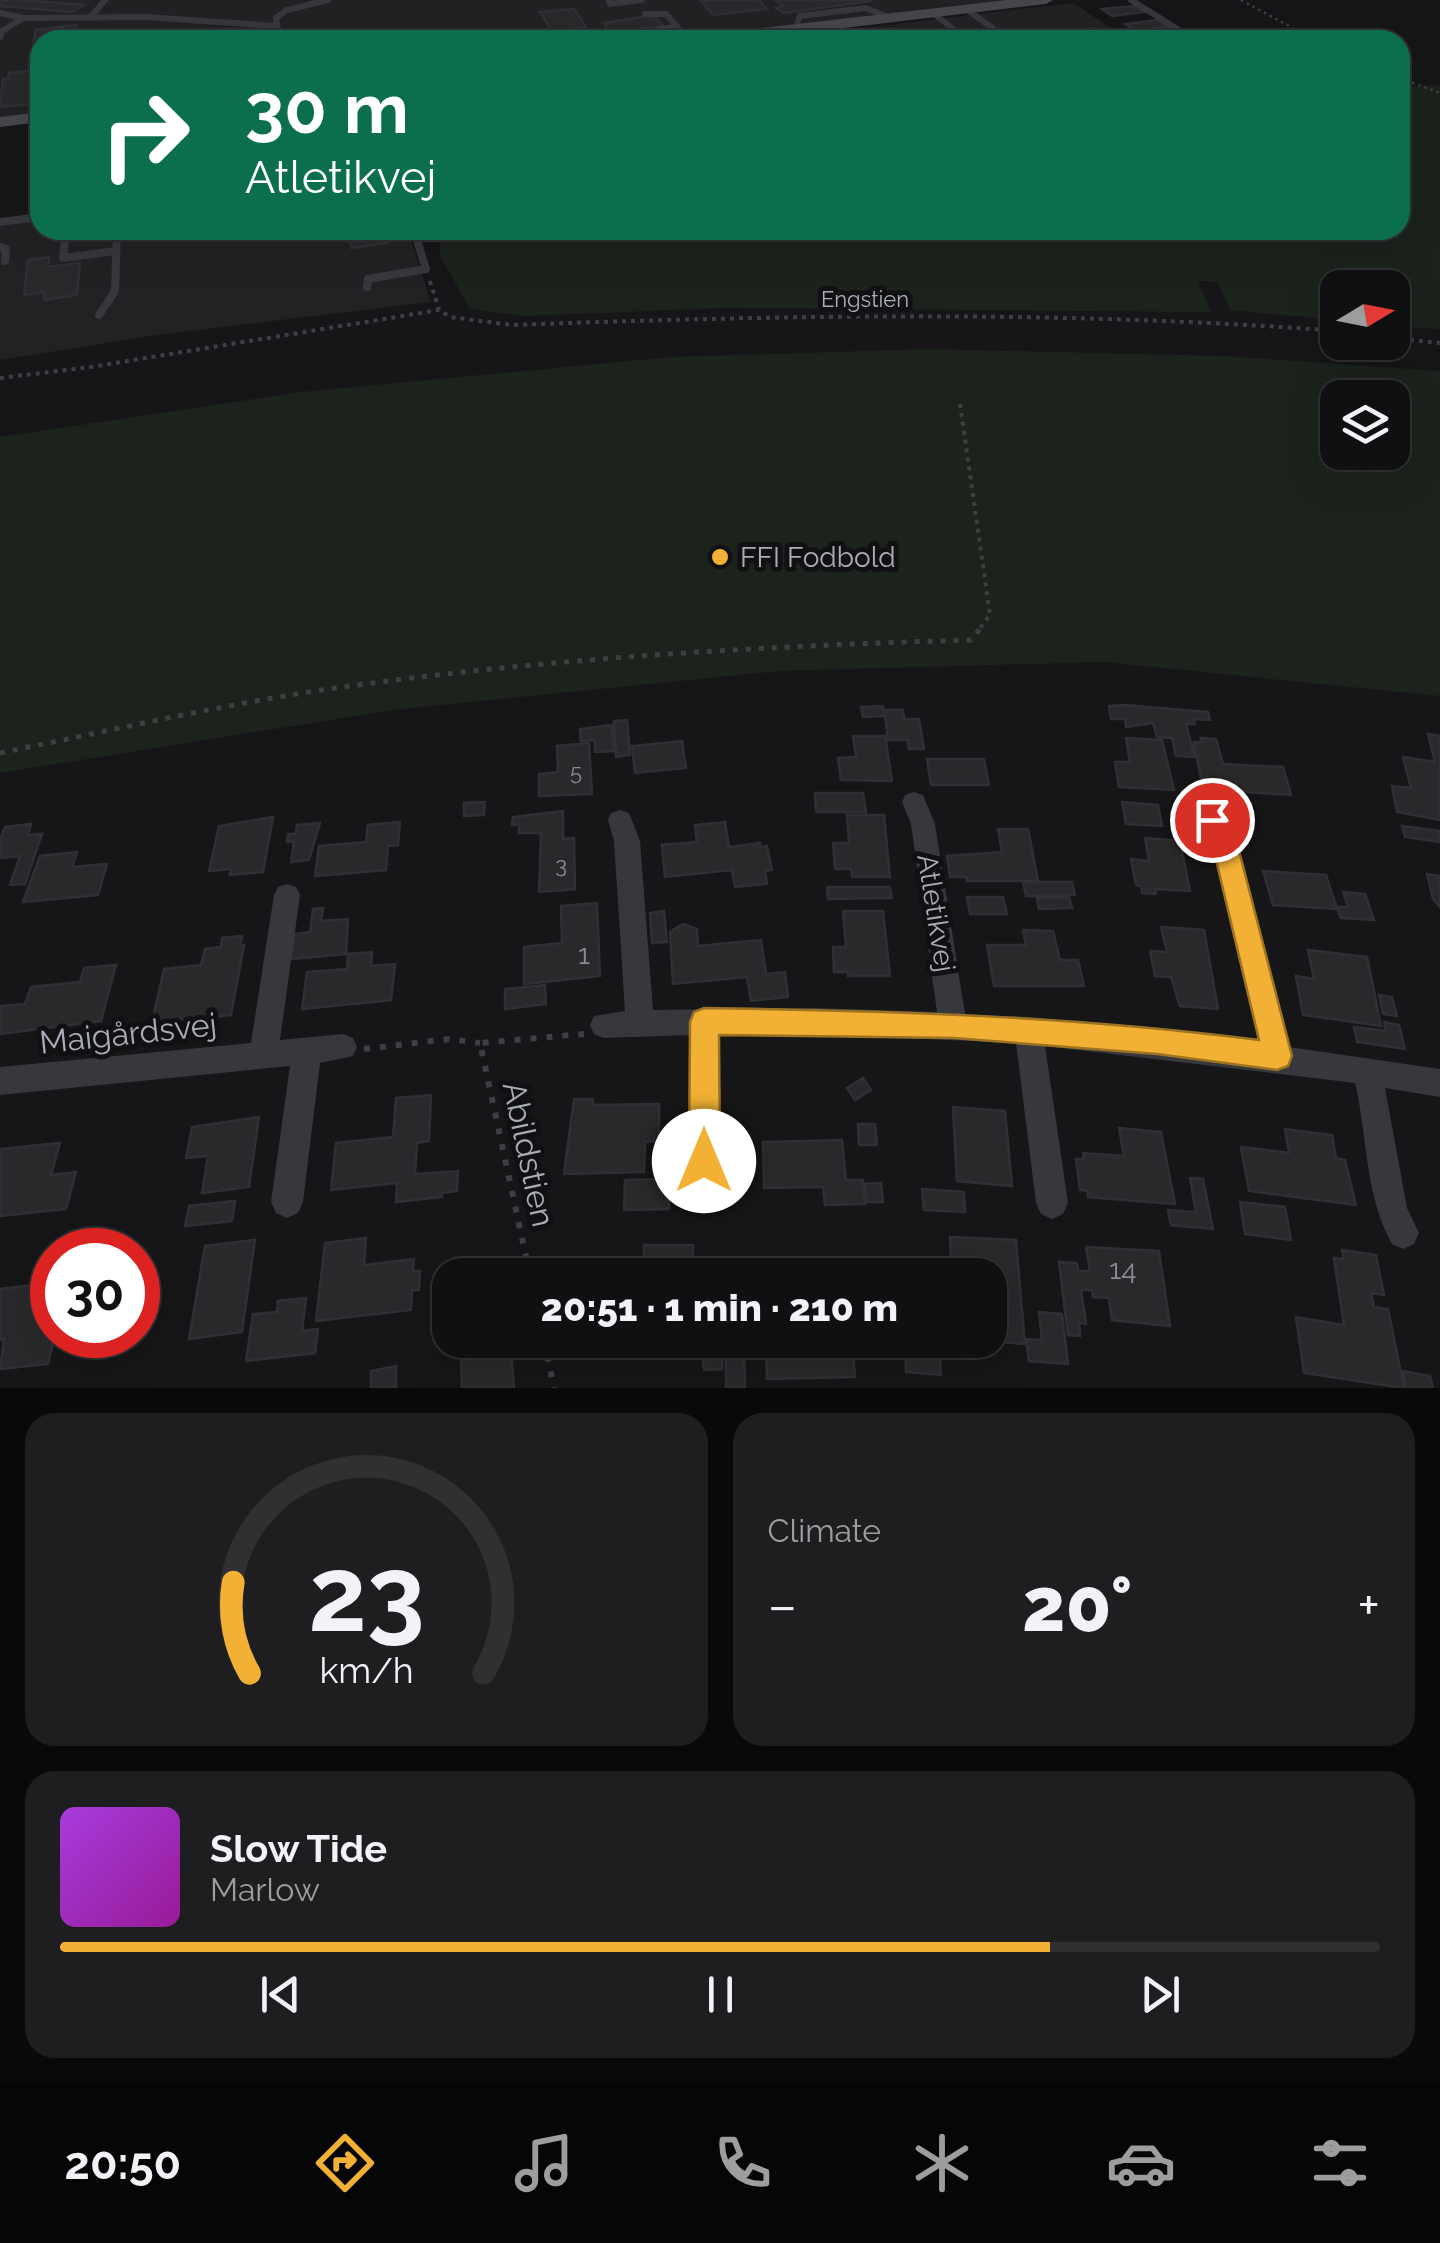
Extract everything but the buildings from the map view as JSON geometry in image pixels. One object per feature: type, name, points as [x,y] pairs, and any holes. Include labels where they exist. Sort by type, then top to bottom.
[{"type":"street","points":[[796,30],[1046,0]]},
{"type":"street","points":[[0,122],[30,118]]},
{"type":"street","points":[[0,222],[30,218]]},
{"type":"street","name":"Atletikvej","points":[[914,802],[923,824],[954,1025]]},
{"type":"street","points":[[620,820],[627,841],[640,1022]]},
{"type":"street","points":[[1212,820],[1224,843],[1277,1056]]},
{"type":"street","points":[[263,1055],[287,894]]},
{"type":"street","points":[[704,1022],[704,1161],[714,1190]]},
{"type":"street","points":[[604,1024],[954,1025],[1029,1030],[1277,1056],[1440,1082]]},
{"type":"street","points":[[1029,1030],[1052,1203]]},
{"type":"street","name":"Maigårdsvej","points":[[0,1081],[343,1047]]},
{"type":"street","points":[[287,1202],[307,1050]]},
{"type":"street","points":[[1366,1070],[1392,1213],[1403,1233]]},
{"type":"lane","points":[[90,18],[105,0]]},
{"type":"lane","points":[[277,30],[276,18],[286,10],[328,0]]},
{"type":"lane","points":[[609,0],[610,4],[642,0]]},
{"type":"lane","points":[[1131,0],[1179,30]]},
{"type":"lane","points":[[966,9],[994,30]]},
{"type":"lane","points":[[0,13],[23,18],[276,26]]},
{"type":"lane","points":[[933,13],[955,30]]},
{"type":"lane","points":[[645,14],[666,14],[680,30]]},
{"type":"lane","points":[[0,36],[23,18]]},
{"type":"lane","points":[[654,30],[677,27]]},
{"type":"lane","points":[[65,240],[64,258],[116,251]]},
{"type":"lane","points":[[98,315],[115,291],[117,240]]},
{"type":"lane","points":[[367,287],[368,279],[426,269],[417,240]]},
{"type":"lane","points":[[0,246],[6,249],[5,261]]},
{"type":"path","points":[[1241,0],[1296,30]]},
{"type":"path","points":[[1410,82],[1440,93]]},
{"type":"path","points":[[0,378],[421,315],[439,310],[426,269]]},
{"type":"path","name":"Engstien","points":[[439,310],[450,317],[553,326],[897,314],[1200,321],[1320,330]]},
{"type":"path","points":[[1410,340],[1440,344]]},
{"type":"path","points":[[0,753],[340,688],[540,663],[773,645],[971,640],[990,615],[960,404]]},
{"type":"path","name":"Abildstien","points":[[343,1047],[360,1050],[449,1039],[480,1043],[589,1034],[604,1024]]},
{"type":"path","name":"Abildstien","points":[[480,1043],[526,1258]]},
{"type":"path","points":[[548,1358],[554,1388]]},
{"type":"shaded area","points":[[0,0],[1012,0],[755,30],[30,30],[30,114],[0,118]]},
{"type":"shaded area","points":[[1073,3],[1114,30],[848,30]]},
{"type":"shaded area","points":[[1440,85],[1440,329],[1410,327],[1410,270],[1320,270],[1320,318],[1230,310],[1218,282],[1198,281],[1211,312],[724,308],[525,316],[470,309],[439,254],[441,240],[1410,240],[1410,86]]},
{"type":"shaded area","points":[[30,201],[30,240],[411,240],[431,302],[157,335],[0,360],[0,226],[26,222]]},
{"type":"shaded area","name":"FFI Fodbold","points":[[928,349],[1224,356],[1440,371],[1440,696],[1102,662],[779,671],[392,710],[0,773],[0,437],[301,392],[671,357]]},
{"type":"place","name":"FFI Fodbold","points":[[720,557]]},
{"type":"route","points":[[704,1161],[704,1022],[954,1025],[1157,1040],[1277,1056],[1224,843],[1212,820]]}]
